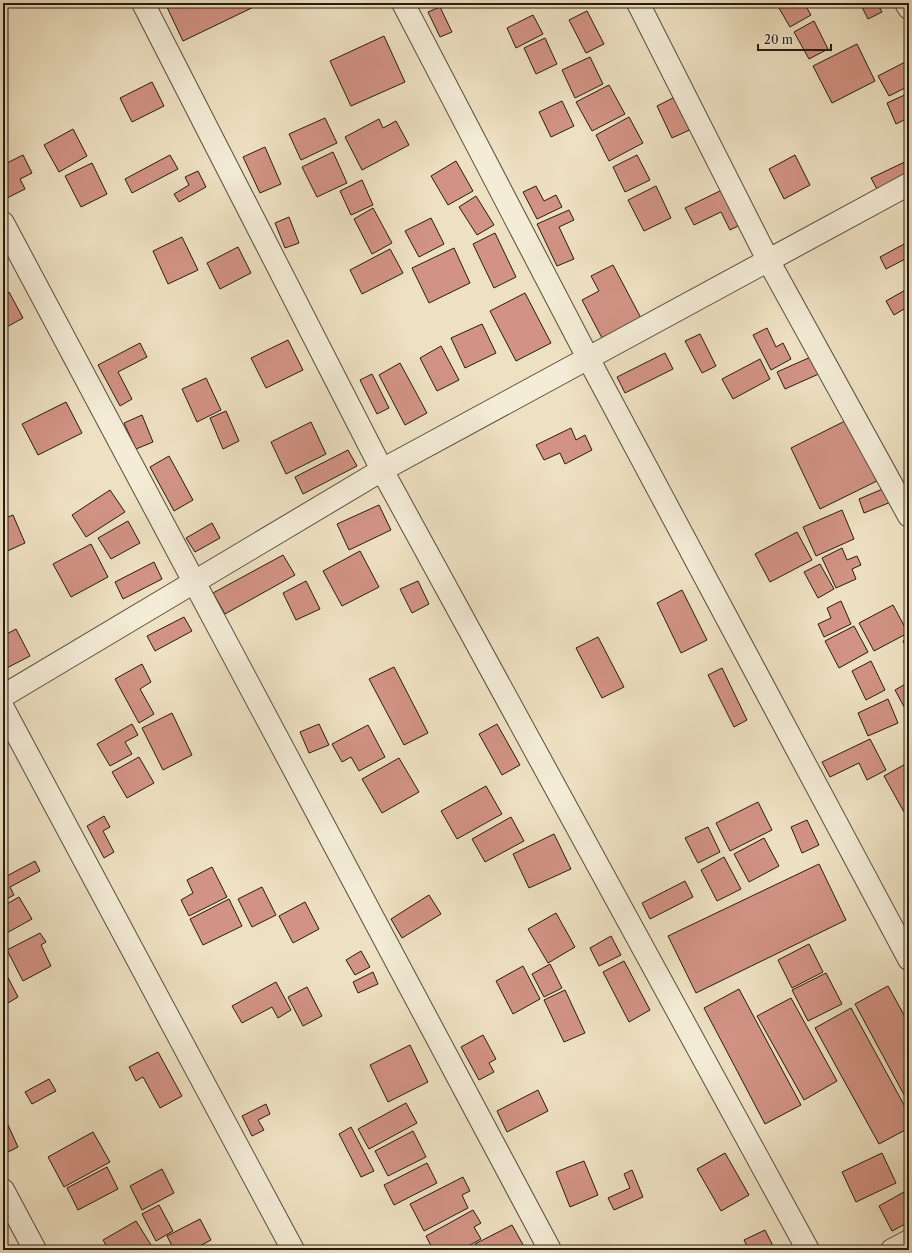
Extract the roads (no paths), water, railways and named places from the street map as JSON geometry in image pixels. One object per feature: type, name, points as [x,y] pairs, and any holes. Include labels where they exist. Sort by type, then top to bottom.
[{"type":"street","points":[[143,3],[382,470],[808,1250]]},
{"type":"street","points":[[403,3],[588,358],[909,959]]},
{"type":"street","points":[[638,3],[768,260],[909,516]]},
{"type":"street","points":[[906,3],[909,8]]},
{"type":"street","points":[[3,696],[382,470],[909,184]]},
{"type":"street","points":[[3,223],[550,1250]]},
{"type":"street","points":[[3,708],[293,1250]]},
{"type":"street","points":[[3,1190],[35,1250]]},
{"type":"street","points":[[892,1250],[909,1241]]}]
